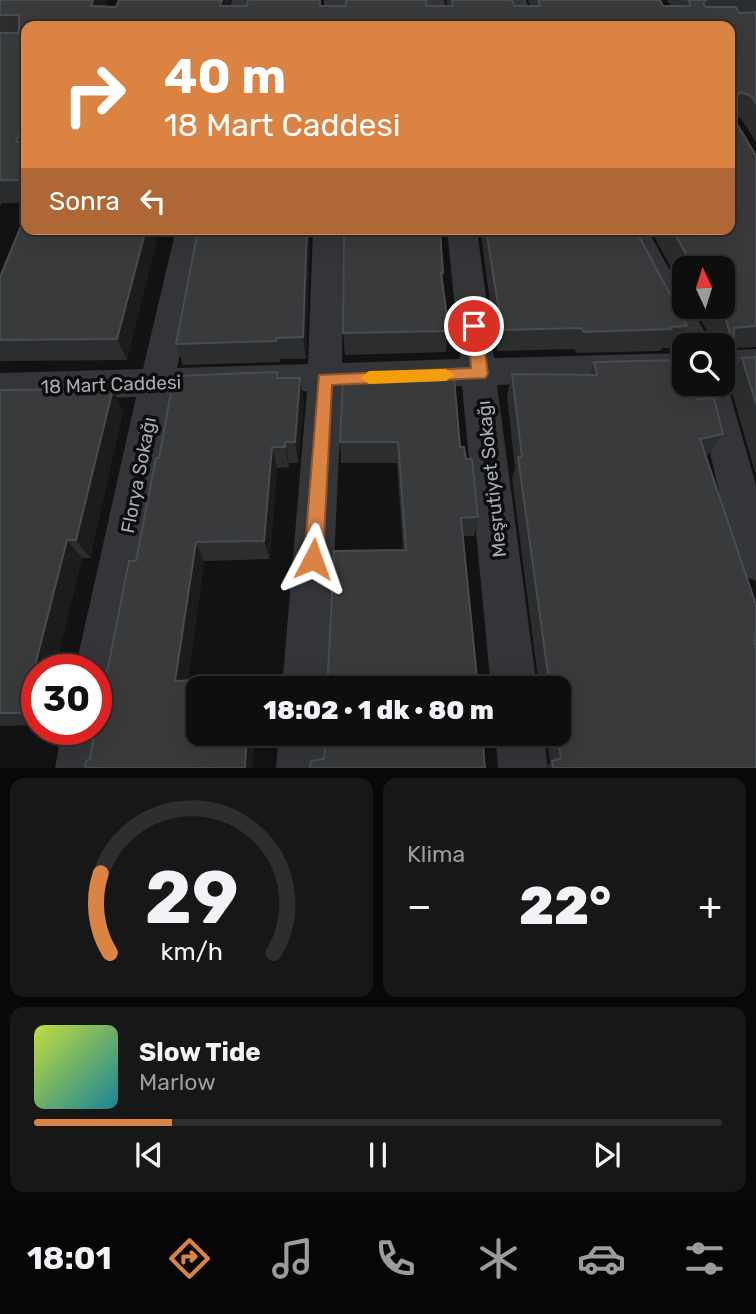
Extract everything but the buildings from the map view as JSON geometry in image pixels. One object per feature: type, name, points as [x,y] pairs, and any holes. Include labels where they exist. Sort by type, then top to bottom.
[{"type":"street","points":[[238,21],[242,0]]},
{"type":"street","points":[[334,21],[335,0]]},
{"type":"street","points":[[434,0],[437,21]]},
{"type":"street","points":[[516,0],[522,21]]},
{"type":"street","name":"Florya Sokağı","points":[[102,654],[190,235]]},
{"type":"street","points":[[306,676],[324,379],[328,235]]},
{"type":"street","name":"Meşrutiyet Sokağı","points":[[463,235],[513,676]]},
{"type":"street","points":[[635,235],[688,333]]},
{"type":"street","points":[[735,363],[756,362]]},
{"type":"street","name":"18 Mart Caddesi","points":[[0,387],[672,366]]},
{"type":"street","points":[[714,396],[756,561]]},
{"type":"street","points":[[79,768],[83,745]]},
{"type":"street","points":[[300,768],[302,746]]},
{"type":"street","points":[[520,746],[523,768]]},
{"type":"slow traffic","points":[[369,378],[446,375]]},
{"type":"route","points":[[313,559],[324,379],[480,374],[474,326]]}]
